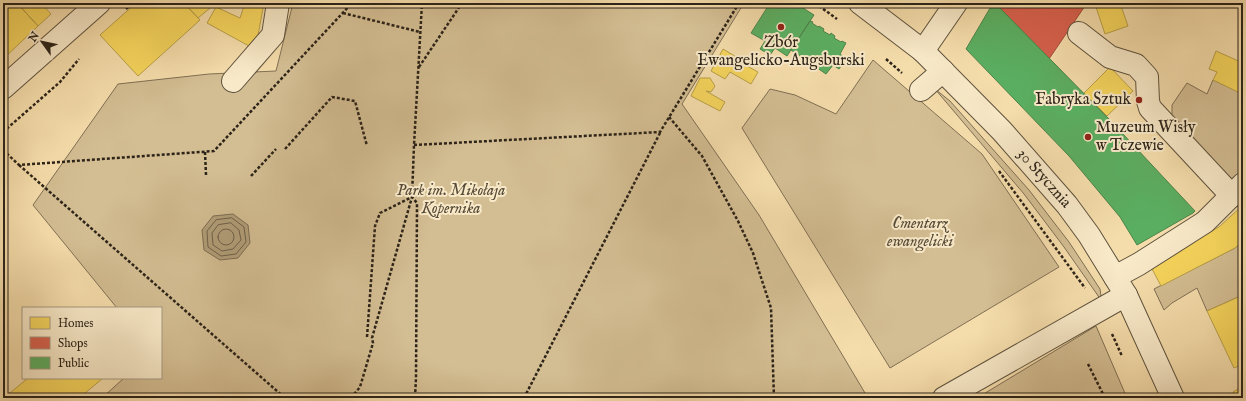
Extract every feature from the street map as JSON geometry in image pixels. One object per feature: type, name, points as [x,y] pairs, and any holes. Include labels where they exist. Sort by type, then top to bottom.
[{"type":"street","points":[[3,88],[99,3]]},
{"type":"street","points":[[233,81],[273,36],[278,3]]},
{"type":"street","name":"30 Stycznia","points":[[860,3],[923,51],[1002,131],[1067,205],[1090,235],[1121,286],[1173,398]]},
{"type":"street","points":[[923,51],[956,3]]},
{"type":"street","points":[[944,398],[1100,309],[1139,264],[1205,222],[1238,190],[1150,108],[1148,101],[1147,77],[1136,65],[1110,57],[1079,33]]},
{"type":"street","points":[[921,90],[943,71]]},
{"type":"path","points":[[20,165],[214,151],[352,3]]},
{"type":"path","points":[[351,398],[360,386],[412,196],[422,3]]},
{"type":"path","points":[[418,68],[462,3]]},
{"type":"path","points":[[524,398],[660,132],[739,3]]},
{"type":"path","points":[[343,12],[420,32]]},
{"type":"path","points":[[881,54],[921,90]]},
{"type":"path","points":[[285,149],[332,97],[355,101],[367,146]]},
{"type":"path","points":[[669,117],[702,156],[738,221],[753,253],[771,308],[774,398]]},
{"type":"path","points":[[414,145],[660,132]]},
{"type":"path","points":[[251,176],[276,149]]},
{"type":"path","points":[[3,150],[285,398]]},
{"type":"path","points":[[205,152],[206,175]]},
{"type":"path","points":[[999,170],[1100,309],[1123,357]]},
{"type":"path","points":[[367,336],[375,226],[380,213],[412,196]]},
{"type":"path","points":[[412,196],[417,203],[415,398]]},
{"type":"path","points":[[1088,364],[1105,398]]},
{"type":"green space","name":"Park im. Mikołaja Kopernika","points":[[293,3],[744,3],[682,104],[759,215],[868,398],[102,398],[123,379],[162,379],[162,307],[116,307],[33,205],[118,84],[209,74],[276,71]]},
{"type":"green space","name":"Cmentarz ewangelicki","points":[[873,60],[982,154],[1059,267],[890,368],[742,128],[770,89],[795,95],[836,114]]},
{"type":"green space","points":[[1213,80],[1240,92],[1243,86],[1243,184],[1232,196],[1172,118],[1172,105],[1187,83],[1207,94]]},
{"type":"green space","points":[[935,89],[950,101],[1029,190],[1069,242],[1100,289],[1101,300],[1064,247],[1024,194]]},
{"type":"green space","points":[[1243,241],[1243,295],[1207,311],[1197,288],[1172,303],[1164,310],[1154,289],[1235,248]]},
{"type":"green space","points":[[1096,326],[1127,398],[977,398]]},
{"type":"water","points":[[233,214],[248,225],[250,243],[238,258],[220,260],[204,250],[202,230],[213,216]]},
{"type":"building: Homes","points":[[3,3],[17,3],[38,26],[3,59]]},
{"type":"building: Homes","points":[[17,3],[41,3],[51,14],[38,26]]},
{"type":"building: Homes","points":[[136,3],[184,3],[200,20],[138,76],[100,35]]},
{"type":"building: Homes","points":[[184,3],[216,3],[198,18]]},
{"type":"building: Homes","points":[[245,3],[264,3],[256,46],[249,46],[207,23],[216,7],[240,18]]},
{"type":"building: Homes","points":[[1120,3],[1128,26],[1105,34],[1095,4]]},
{"type":"building: Homes","points":[[723,49],[738,58],[736,60],[758,72],[751,84],[730,72],[725,79],[711,71]]},
{"type":"building: Homes","points":[[1216,51],[1243,63],[1243,86],[1240,93],[1213,80],[1217,72],[1209,69]]},
{"type":"building: Homes","points":[[1110,67],[1133,91],[1107,116],[1084,93]]},
{"type":"building: Homes","points":[[700,78],[710,78],[715,86],[711,92],[706,91],[725,102],[720,111],[691,96]]},
{"type":"building: Homes","points":[[1243,205],[1243,241],[1235,248],[1161,286],[1150,265],[1219,227]]},
{"type":"building: Homes","points":[[1243,295],[1243,364],[1234,368],[1207,311]]},
{"type":"building: Homes","points":[[27,379],[102,379],[79,398],[4,398]]},
{"type":"building: Homes","points":[[1243,386],[1243,398],[1236,398],[1233,392]]},
{"type":"building: Shops","points":[[995,3],[1087,3],[1049,59]]},
{"type":"building: Public","name":"Zbór Ewangelicko-Augsburski","points":[[770,3],[795,3],[814,15],[787,56],[775,48],[770,55],[760,49],[765,41],[751,33]]},
{"type":"building: Public","name":"Muzeum Wisły w Tczewie","points":[[993,3],[995,3],[1108,118],[1195,211],[1193,213],[1137,245],[1120,217],[1069,156],[966,49]]},
{"type":"building: Public","points":[[810,21],[818,27],[819,26],[824,29],[823,31],[830,35],[831,33],[835,36],[834,38],[846,43],[840,54],[846,59],[839,69],[833,65],[826,74],[791,50]]},
{"type":"place","name":"Zbór Ewangelicko-Augsburski","points":[[781,27]]},
{"type":"place","name":"Fabryka Sztuk","points":[[1139,100]]},
{"type":"place","name":"Muzeum Wisły w Tczewie","points":[[1088,137]]}]
